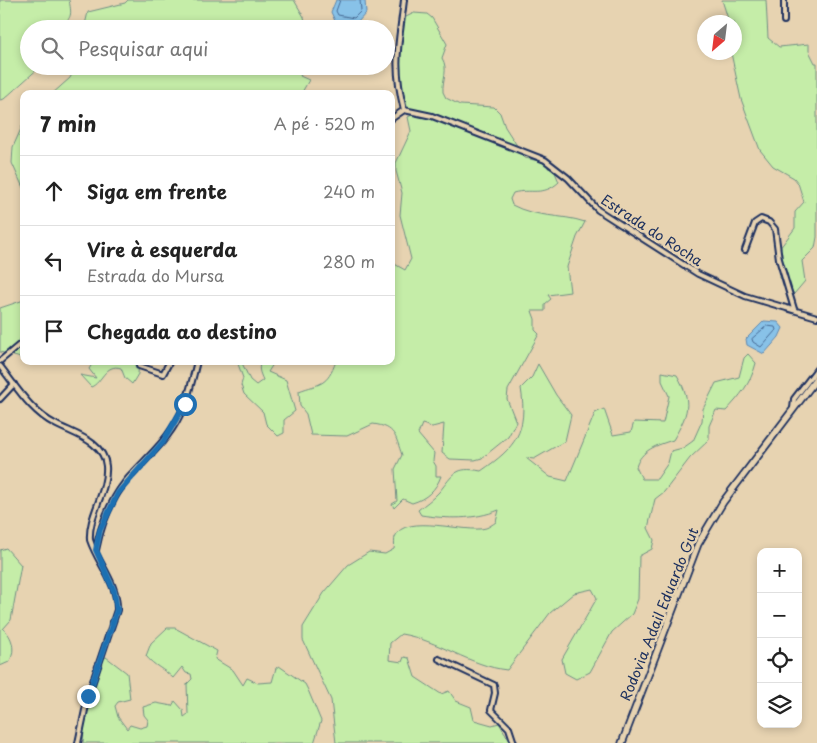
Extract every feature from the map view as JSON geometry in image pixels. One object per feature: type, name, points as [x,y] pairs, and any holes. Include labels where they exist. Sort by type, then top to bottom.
[{"type":"main road","name":"Rodovia Adail Eduardo Gut","points":[[622,743],[698,544],[723,502],[817,378]]},
{"type":"street","points":[[395,116],[404,110],[399,92],[396,57],[404,0]]},
{"type":"street","points":[[784,0],[784,21]]},
{"type":"street","name":"Estrada do Rocha","points":[[404,110],[432,116],[545,160],[564,174],[598,210],[698,274],[745,296],[817,317]]},
{"type":"street","points":[[745,250],[755,223],[761,220],[769,222],[775,229],[779,258],[794,309]]},
{"type":"street","points":[[0,361],[20,344]]},
{"type":"street","points":[[139,366],[163,374],[168,365]]},
{"type":"street","points":[[96,550],[100,530],[111,504],[126,481],[163,442],[178,418],[190,393],[196,365]]},
{"type":"street","points":[[0,366],[42,415],[91,442],[103,454],[106,461],[106,476],[90,536],[91,544],[96,550],[114,591],[117,610],[88,696],[78,743]]},
{"type":"street","points":[[793,409],[794,399],[817,369]]},
{"type":"street","points":[[0,399],[14,384]]},
{"type":"street","points":[[439,659],[494,685],[496,693],[491,710],[509,728],[514,743]]},
{"type":"green space","points":[[0,0],[69,0],[71,11],[68,20],[20,20],[20,75],[31,75],[4,99],[0,100]]},
{"type":"green space","points":[[128,0],[294,0],[305,20],[86,20],[88,12],[125,3]]},
{"type":"green space","points":[[722,0],[766,0],[768,38],[779,47],[809,44],[809,51],[815,63],[817,63],[817,237],[815,248],[802,261],[805,281],[794,294],[788,284],[780,278],[780,248],[795,228],[795,212],[804,202],[798,183],[794,178],[773,166],[760,150],[741,99],[733,60],[742,60],[742,15],[727,15]]},
{"type":"green space","points":[[414,13],[427,14],[432,18],[447,44],[442,58],[445,67],[443,92],[446,98],[460,105],[494,107],[500,113],[505,127],[525,158],[548,163],[548,168],[554,170],[559,182],[553,187],[542,191],[513,193],[510,199],[512,205],[530,212],[585,222],[577,237],[567,267],[570,292],[548,295],[551,299],[545,304],[545,311],[532,311],[535,319],[535,330],[539,334],[508,390],[507,399],[516,422],[508,437],[482,458],[475,460],[450,459],[442,453],[444,424],[432,427],[422,424],[418,434],[434,453],[433,461],[436,466],[436,476],[441,476],[433,490],[422,499],[412,503],[403,499],[394,508],[392,504],[397,501],[395,469],[402,455],[394,434],[386,427],[373,424],[347,436],[311,435],[306,414],[300,406],[299,391],[322,383],[329,376],[334,365],[395,365],[395,264],[405,270],[411,259],[400,215],[402,193],[396,171],[396,163],[411,131],[408,117],[414,114],[404,105],[397,85],[396,62],[402,19]]},
{"type":"green space","points":[[72,75],[300,75],[309,80],[303,90],[56,90]]},
{"type":"green space","points":[[20,131],[20,181],[12,163],[13,147]]},
{"type":"green space","points":[[20,301],[20,358],[0,352],[0,308]]},
{"type":"green space","points":[[748,354],[756,363],[744,389],[726,411],[716,410],[709,426],[709,440],[690,458],[664,492],[655,499],[648,528],[654,540],[652,549],[639,556],[638,599],[632,614],[612,632],[590,672],[576,679],[565,673],[562,659],[597,598],[592,589],[574,593],[550,613],[507,670],[480,664],[415,637],[401,634],[390,643],[389,660],[402,662],[404,657],[409,658],[415,677],[441,694],[449,691],[456,701],[471,707],[474,720],[492,725],[499,723],[511,743],[336,743],[331,700],[303,640],[303,627],[324,593],[348,565],[369,552],[385,554],[394,549],[395,537],[401,530],[410,526],[423,525],[477,529],[486,528],[496,522],[499,510],[480,516],[451,518],[421,515],[418,510],[437,495],[456,473],[466,470],[481,471],[511,446],[521,427],[523,416],[521,388],[532,377],[538,364],[556,395],[571,415],[565,441],[534,459],[526,458],[550,477],[567,481],[595,413],[604,409],[613,435],[631,432],[634,422],[663,423],[669,396],[662,381],[662,372],[677,375],[687,401],[687,408],[682,423],[673,440],[646,452],[638,461],[636,467],[642,479],[657,479],[668,463],[671,451],[683,448],[693,441],[702,421],[703,409],[716,383],[739,377],[744,358]]},
{"type":"green space","points":[[92,365],[139,365],[138,374],[132,384],[125,378],[121,368],[116,367],[107,371],[91,387],[80,375],[96,378],[89,369]]},
{"type":"green space","points":[[238,365],[243,365],[250,380],[256,385],[263,380],[260,365],[272,365],[268,372],[286,380],[295,411],[284,420],[284,433],[278,436],[266,424],[263,412],[244,394],[241,385],[243,378]]},
{"type":"green space","points":[[6,548],[21,565],[11,620],[3,629],[11,640],[12,654],[9,662],[0,666],[0,550]]},
{"type":"green space","points":[[167,628],[175,628],[217,651],[215,659],[233,670],[243,685],[247,678],[258,683],[272,682],[276,668],[279,666],[305,684],[321,721],[314,743],[83,743],[86,707],[97,702],[98,697],[92,699],[92,693],[101,659],[106,657],[127,673],[130,699],[118,702],[115,706],[118,717],[127,729],[130,725],[140,728],[147,726],[148,720],[144,715],[143,707],[156,703],[172,706],[175,701],[183,710],[184,717],[188,714],[187,684],[192,679],[191,674],[186,673],[182,667],[173,678],[146,656],[151,643]]},
{"type":"water","points":[[336,0],[365,1],[366,13],[360,20],[335,20],[331,12]]},
{"type":"water","points":[[764,321],[778,322],[783,328],[779,337],[764,354],[747,345],[746,339]]},
{"type":"route","points":[[88,696],[117,610],[110,579],[96,550],[102,523],[111,504],[126,481],[163,442],[185,404]]}]
